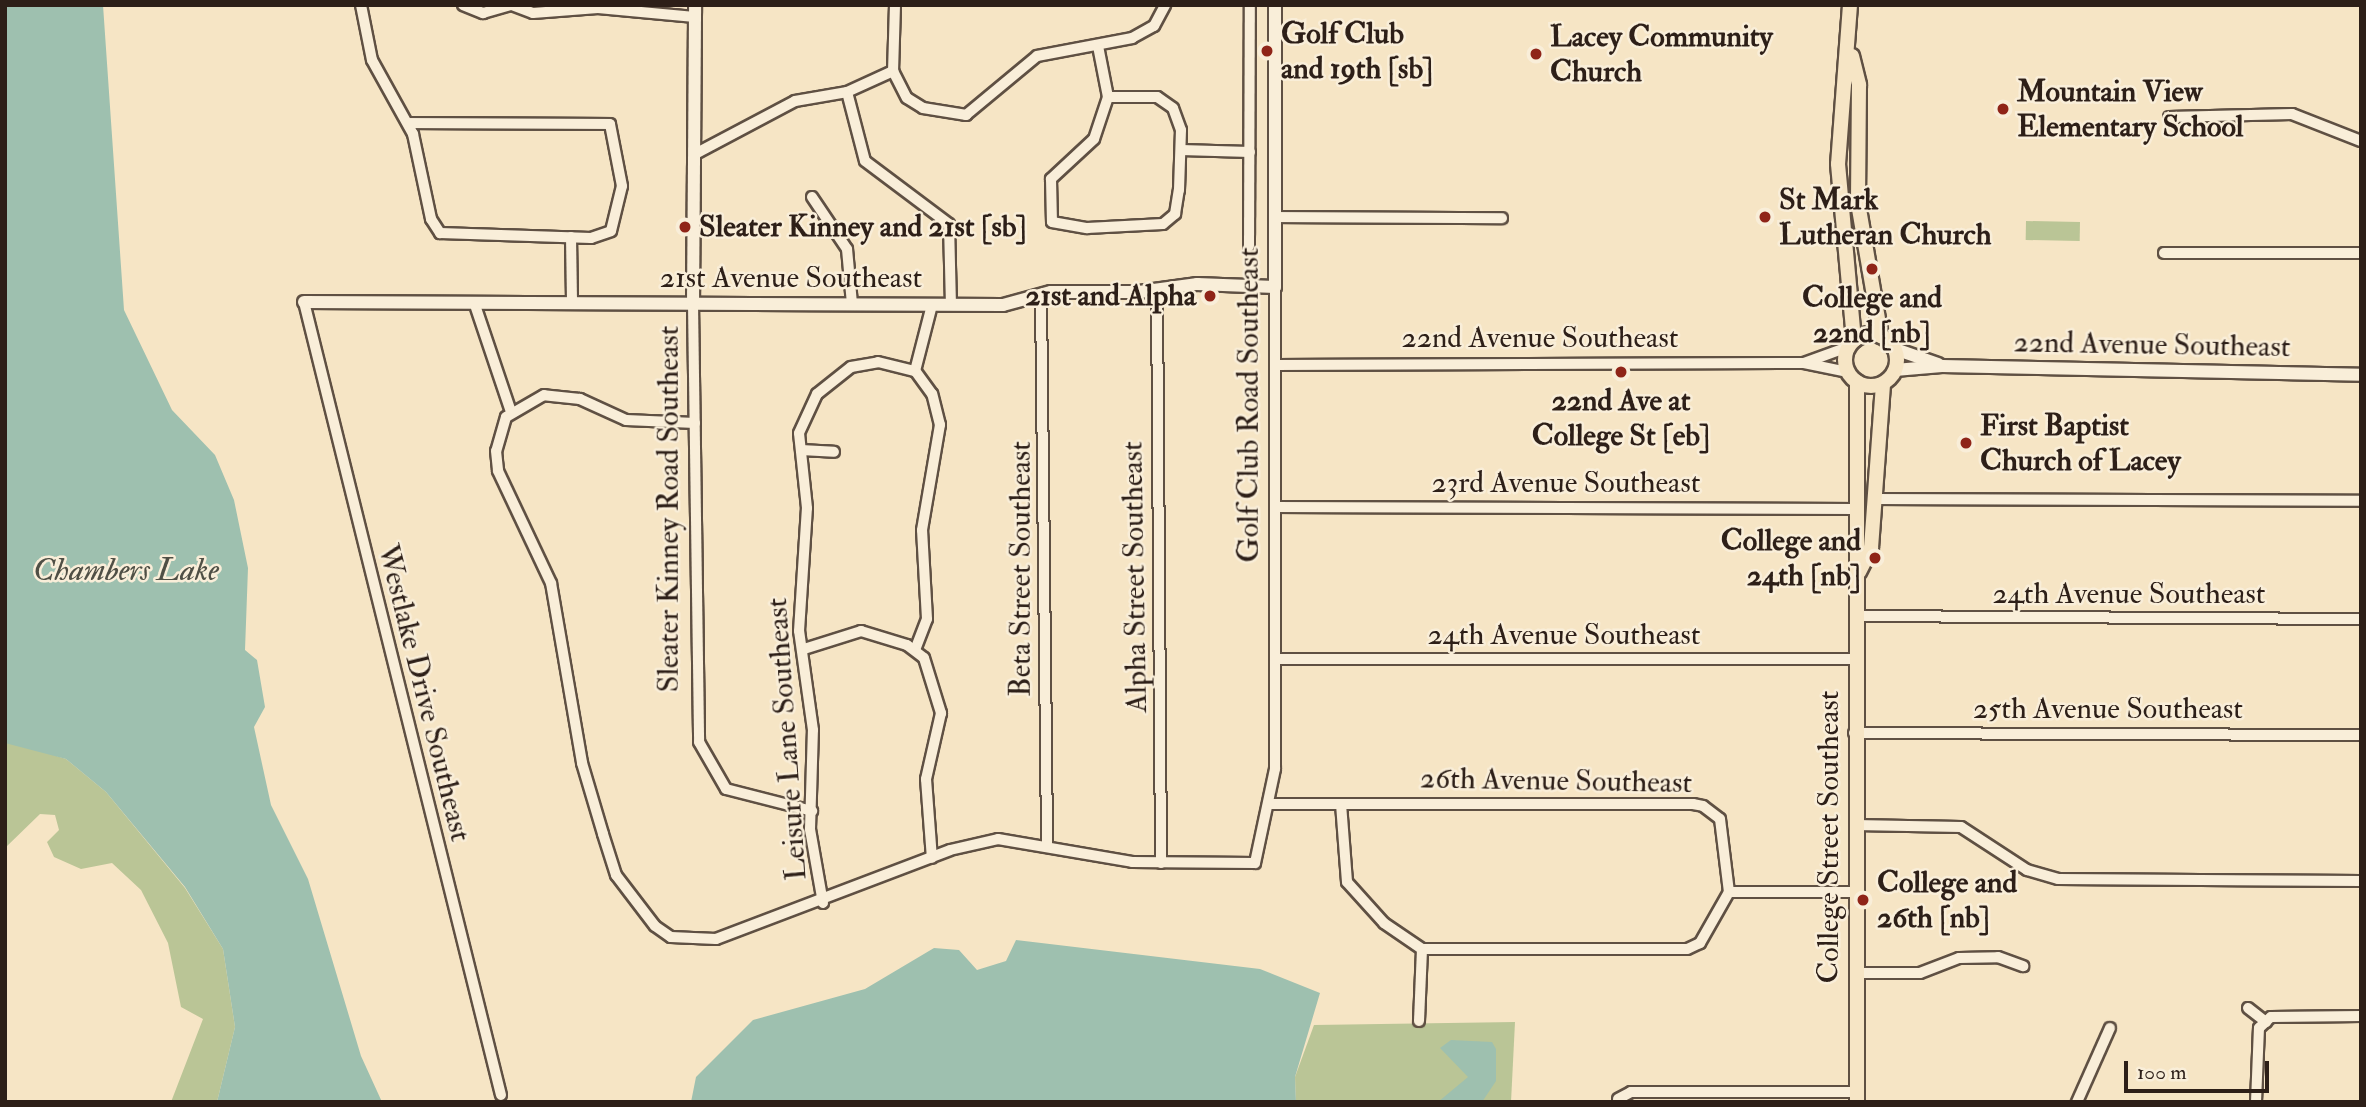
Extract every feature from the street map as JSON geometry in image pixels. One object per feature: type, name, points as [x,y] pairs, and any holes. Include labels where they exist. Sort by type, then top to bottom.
[{"type":"main road","points":[[1850,5],[1850,47],[1838,164],[1852,377],[1883,384],[1895,370],[1895,349],[1881,336],[1858,203],[1859,85],[1850,47]]},
{"type":"main road","points":[[1851,344],[1881,336]]},
{"type":"main road","name":"College Street Southeast","points":[[1852,377],[1859,572],[1854,659],[1857,1097]]},
{"type":"main road","name":"College Street Southeast","points":[[1859,572],[1871,548],[1883,384]]},
{"type":"street","points":[[360,5],[372,60],[408,123],[424,168],[431,219],[440,233],[571,237],[611,231],[619,214],[619,160],[610,124],[408,123]]},
{"type":"street","points":[[463,5],[483,13],[512,5],[533,13],[577,7],[695,11]]},
{"type":"street","points":[[895,5],[893,71],[906,98],[923,108],[966,115],[1037,56],[1098,46],[1154,26],[1165,5]]},
{"type":"street","name":"Golf Club Road Southeast","points":[[1161,863],[1255,863],[1270,804],[1275,659],[1275,5]]},
{"type":"street","points":[[1249,246],[1250,6]]},
{"type":"street","name":"Sleater Kinney Road Southeast","points":[[695,11],[692,304],[699,742],[726,789],[812,811]]},
{"type":"street","points":[[1098,46],[1108,97],[1094,139],[1051,179],[1052,222],[1087,228],[1163,224],[1175,214],[1181,130],[1165,99],[1108,97]]},
{"type":"street","points":[[695,154],[795,101],[847,92],[893,71]]},
{"type":"street","points":[[847,92],[865,161],[949,224],[951,305]]},
{"type":"street","points":[[2169,117],[2292,114],[2361,141]]},
{"type":"street","points":[[1181,150],[1250,152]]},
{"type":"street","points":[[812,197],[847,249],[852,304]]},
{"type":"street","points":[[1275,217],[1502,218]]},
{"type":"street","points":[[571,237],[572,304]]},
{"type":"street","points":[[2164,253],[2361,253]]},
{"type":"street","name":"21st Avenue Southeast","points":[[304,302],[951,305],[1010,304],[1041,294],[1157,290],[1197,284],[1275,287]]},
{"type":"street","name":"Alpha Street Southeast","points":[[1157,290],[1161,863]]},
{"type":"street","name":"Beta Street Southeast","points":[[1041,294],[1047,844]]},
{"type":"street","name":"Westlake Drive Southeast","points":[[304,302],[501,1095]]},
{"type":"street","points":[[474,302],[511,412]]},
{"type":"street","points":[[915,650],[928,619],[924,506],[940,425],[932,394],[915,371],[932,305]]},
{"type":"street","name":"22nd Avenue Southeast","points":[[1804,363],[1851,344]]},
{"type":"street","name":"22nd Avenue Southeast","points":[[1895,349],[1942,366]]},
{"type":"street","name":"Leisure Lane Southeast","points":[[823,903],[812,811],[813,730],[804,649],[801,450],[805,411],[835,377],[867,362],[915,371]]},
{"type":"street","name":"22nd Avenue Southeast","points":[[1275,365],[1804,363],[1852,377]]},
{"type":"street","name":"22nd Avenue Southeast","points":[[1895,370],[1942,366],[2361,375]]},
{"type":"street","points":[[695,423],[626,420],[560,394],[544,395],[511,412],[499,433],[498,471],[551,583],[587,783],[616,875],[639,912],[671,937],[694,941],[823,903],[932,858],[998,839],[1047,844],[1161,863]]},
{"type":"street","points":[[801,450],[834,452]]},
{"type":"street","points":[[1874,499],[2361,501]]},
{"type":"street","name":"23rd Avenue Southeast","points":[[1275,507],[1858,509]]},
{"type":"street","name":"24th Avenue Southeast","points":[[1856,616],[2361,619]]},
{"type":"street","points":[[804,649],[861,631],[915,650],[931,675],[941,713],[926,779],[932,858]]},
{"type":"street","name":"24th Avenue Southeast","points":[[1275,659],[1854,659]]},
{"type":"street","name":"25th Avenue Southeast","points":[[1854,733],[2361,734]]},
{"type":"street","name":"26th Avenue Southeast","points":[[1270,804],[1703,806],[1720,819],[1729,892]]},
{"type":"street","points":[[1341,804],[1347,883],[1384,923],[1422,949],[1687,949],[1700,943],[1729,892],[1855,892]]},
{"type":"street","points":[[1855,825],[1961,827],[2027,870],[2057,879],[2361,881]]},
{"type":"street","points":[[1419,1021],[1422,949]]},
{"type":"street","points":[[1856,973],[1920,973],[1959,958],[1998,957],[2023,967]]},
{"type":"street","points":[[2248,1008],[2266,1022],[2361,1016]]},
{"type":"street","points":[[2256,1102],[2256,1046],[2266,1022]]},
{"type":"street","points":[[2077,1102],[2110,1028]]},
{"type":"street","points":[[1618,1100],[1631,1092],[1727,1097],[1857,1097]]},
{"type":"shaded area","points":[[2026,221],[2080,222],[2080,241],[2026,240]]},
{"type":"shaded area","points":[[13,742],[66,759],[106,792],[185,888],[223,949],[235,1027],[217,1102],[171,1102],[203,1019],[181,1007],[168,943],[141,890],[112,863],[81,869],[54,857],[47,842],[59,830],[55,815],[40,814],[5,848],[5,743]]},
{"type":"shaded area","points":[[1515,1022],[1511,1102],[1296,1102],[1295,1077],[1314,1025]]},
{"type":"water","name":"Chambers Lake","points":[[5,5],[103,5],[124,310],[172,410],[215,455],[234,500],[248,568],[245,650],[257,660],[265,707],[254,727],[271,805],[308,879],[361,1056],[382,1102],[217,1102],[235,1027],[223,949],[185,887],[106,792],[66,759],[5,743]]},
{"type":"water","points":[[1016,940],[1260,969],[1320,993],[1295,1077],[1296,1102],[691,1102],[696,1077],[753,1020],[865,989],[934,948],[959,950],[977,970],[1006,961]]},
{"type":"water","points":[[1451,1040],[1492,1042],[1496,1049],[1496,1081],[1482,1102],[1438,1102],[1468,1077],[1440,1048]]},
{"type":"place","name":"Golf Club and 19th [sb]","points":[[1267,51]]},
{"type":"place","name":"Lacey Community Church","points":[[1536,54]]},
{"type":"place","name":"Mountain View Elementary School","points":[[2003,109]]},
{"type":"place","name":"St Mark Lutheran Church","points":[[1765,217]]},
{"type":"place","name":"Sleater Kinney and 21st [sb]","points":[[685,227]]},
{"type":"place","name":"College and 22nd [nb]","points":[[1872,269]]},
{"type":"place","name":"21st and Alpha","points":[[1210,296]]},
{"type":"place","name":"22nd Ave at College St [eb]","points":[[1621,372]]},
{"type":"place","name":"First Baptist Church of Lacey","points":[[1966,443]]},
{"type":"place","name":"College and 24th [nb]","points":[[1875,558]]},
{"type":"place","name":"College and 26th [nb]","points":[[1863,900]]}]
